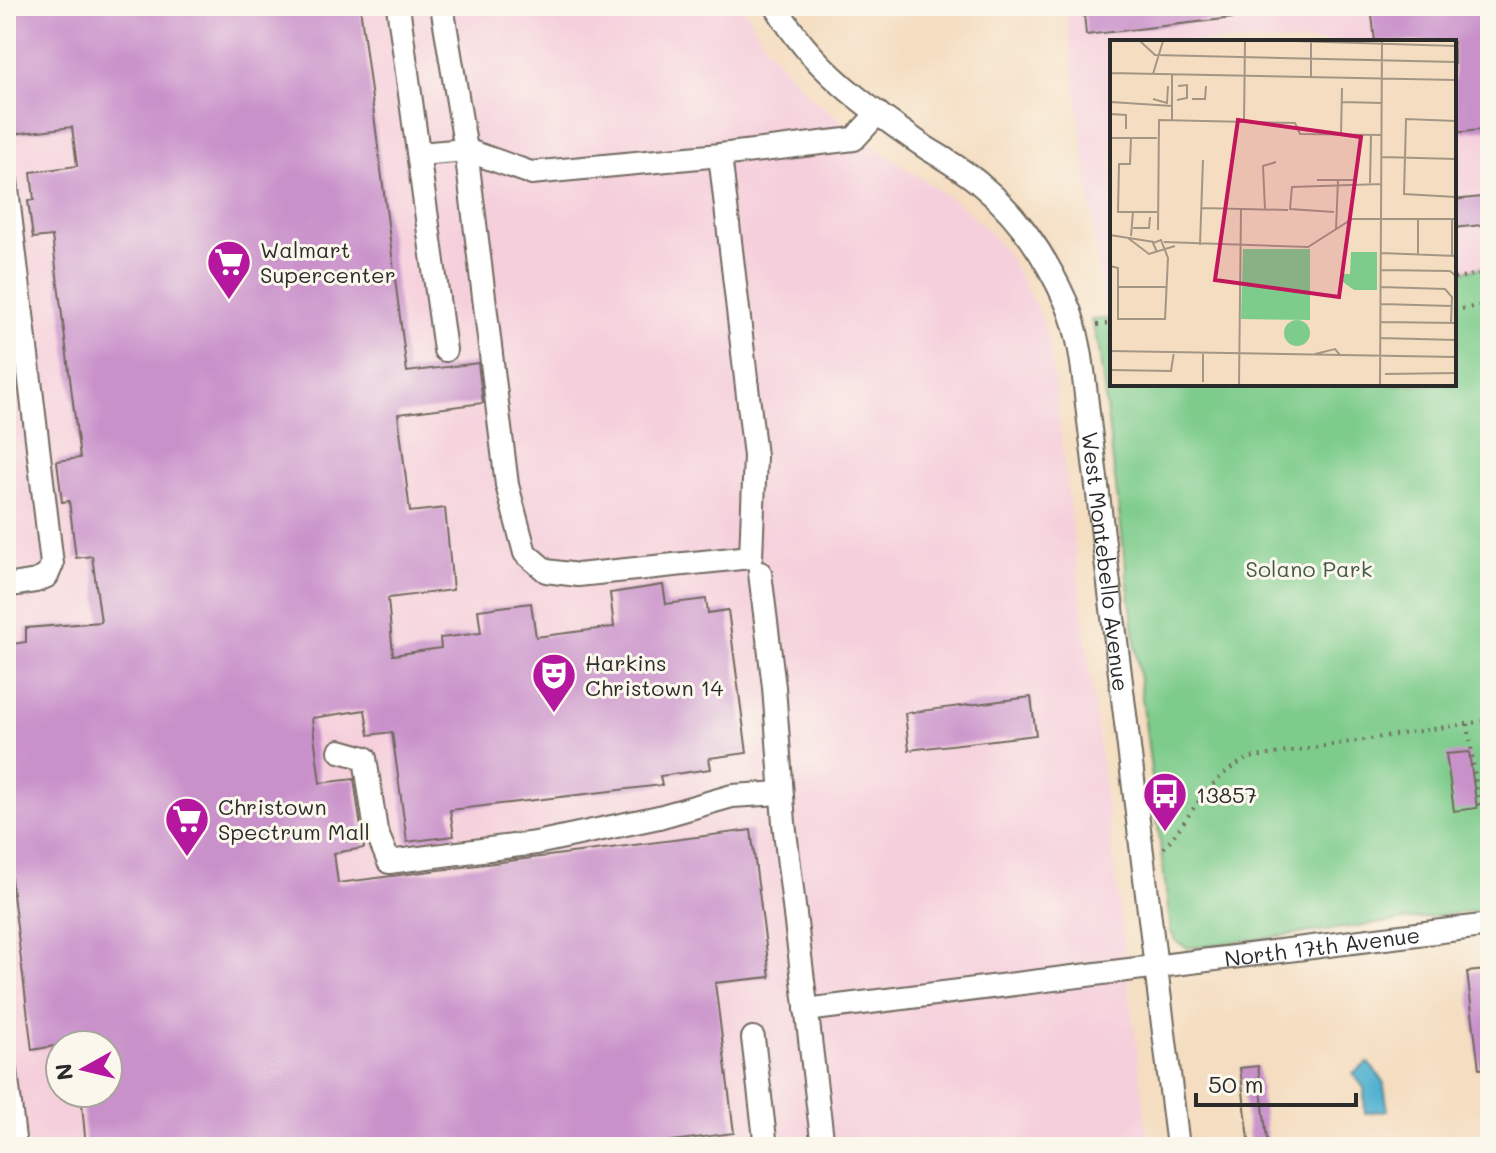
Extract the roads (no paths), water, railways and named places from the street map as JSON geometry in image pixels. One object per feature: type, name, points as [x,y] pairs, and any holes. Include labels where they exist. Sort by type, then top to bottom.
[{"type":"street","points":[[398,6],[445,350]]},
{"type":"street","points":[[442,6],[466,150],[507,485],[525,553],[546,571],[578,575],[751,557],[755,456],[720,155]]},
{"type":"street","name":"West Montebello Avenue","points":[[776,6],[809,54],[828,74],[980,184],[1015,217],[1032,238],[1067,303],[1078,342],[1089,421],[1178,1147]]},
{"type":"street","points":[[419,154],[466,150],[531,173],[854,139],[878,113]]},
{"type":"street","points":[[6,183],[52,564],[47,576],[6,586]]},
{"type":"street","points":[[760,573],[774,687],[781,793],[823,1147]]},
{"type":"street","points":[[340,751],[365,758],[376,831],[389,862],[536,843],[659,817],[732,796],[781,793]]},
{"type":"street","name":"North 17th Avenue","points":[[806,1010],[1490,925]]},
{"type":"street","points":[[753,1038],[766,1147]]},
{"type":"street","points":[[6,1071],[15,1147]]},
{"type":"water","points":[[1368,1063],[1383,1080],[1388,1110],[1365,1113],[1364,1088],[1353,1073]]},
{"type":"place","name":"Walmart Supercenter","points":[[229,301]]},
{"type":"place","name":"Harkins Christown 14","points":[[554,714]]},
{"type":"place","name":"13857","points":[[1165,833]]},
{"type":"place","name":"Christown Spectrum Mall","points":[[187,858]]},
{"type":"park label","name":"Solano Park","points":[[1309,568]]}]
